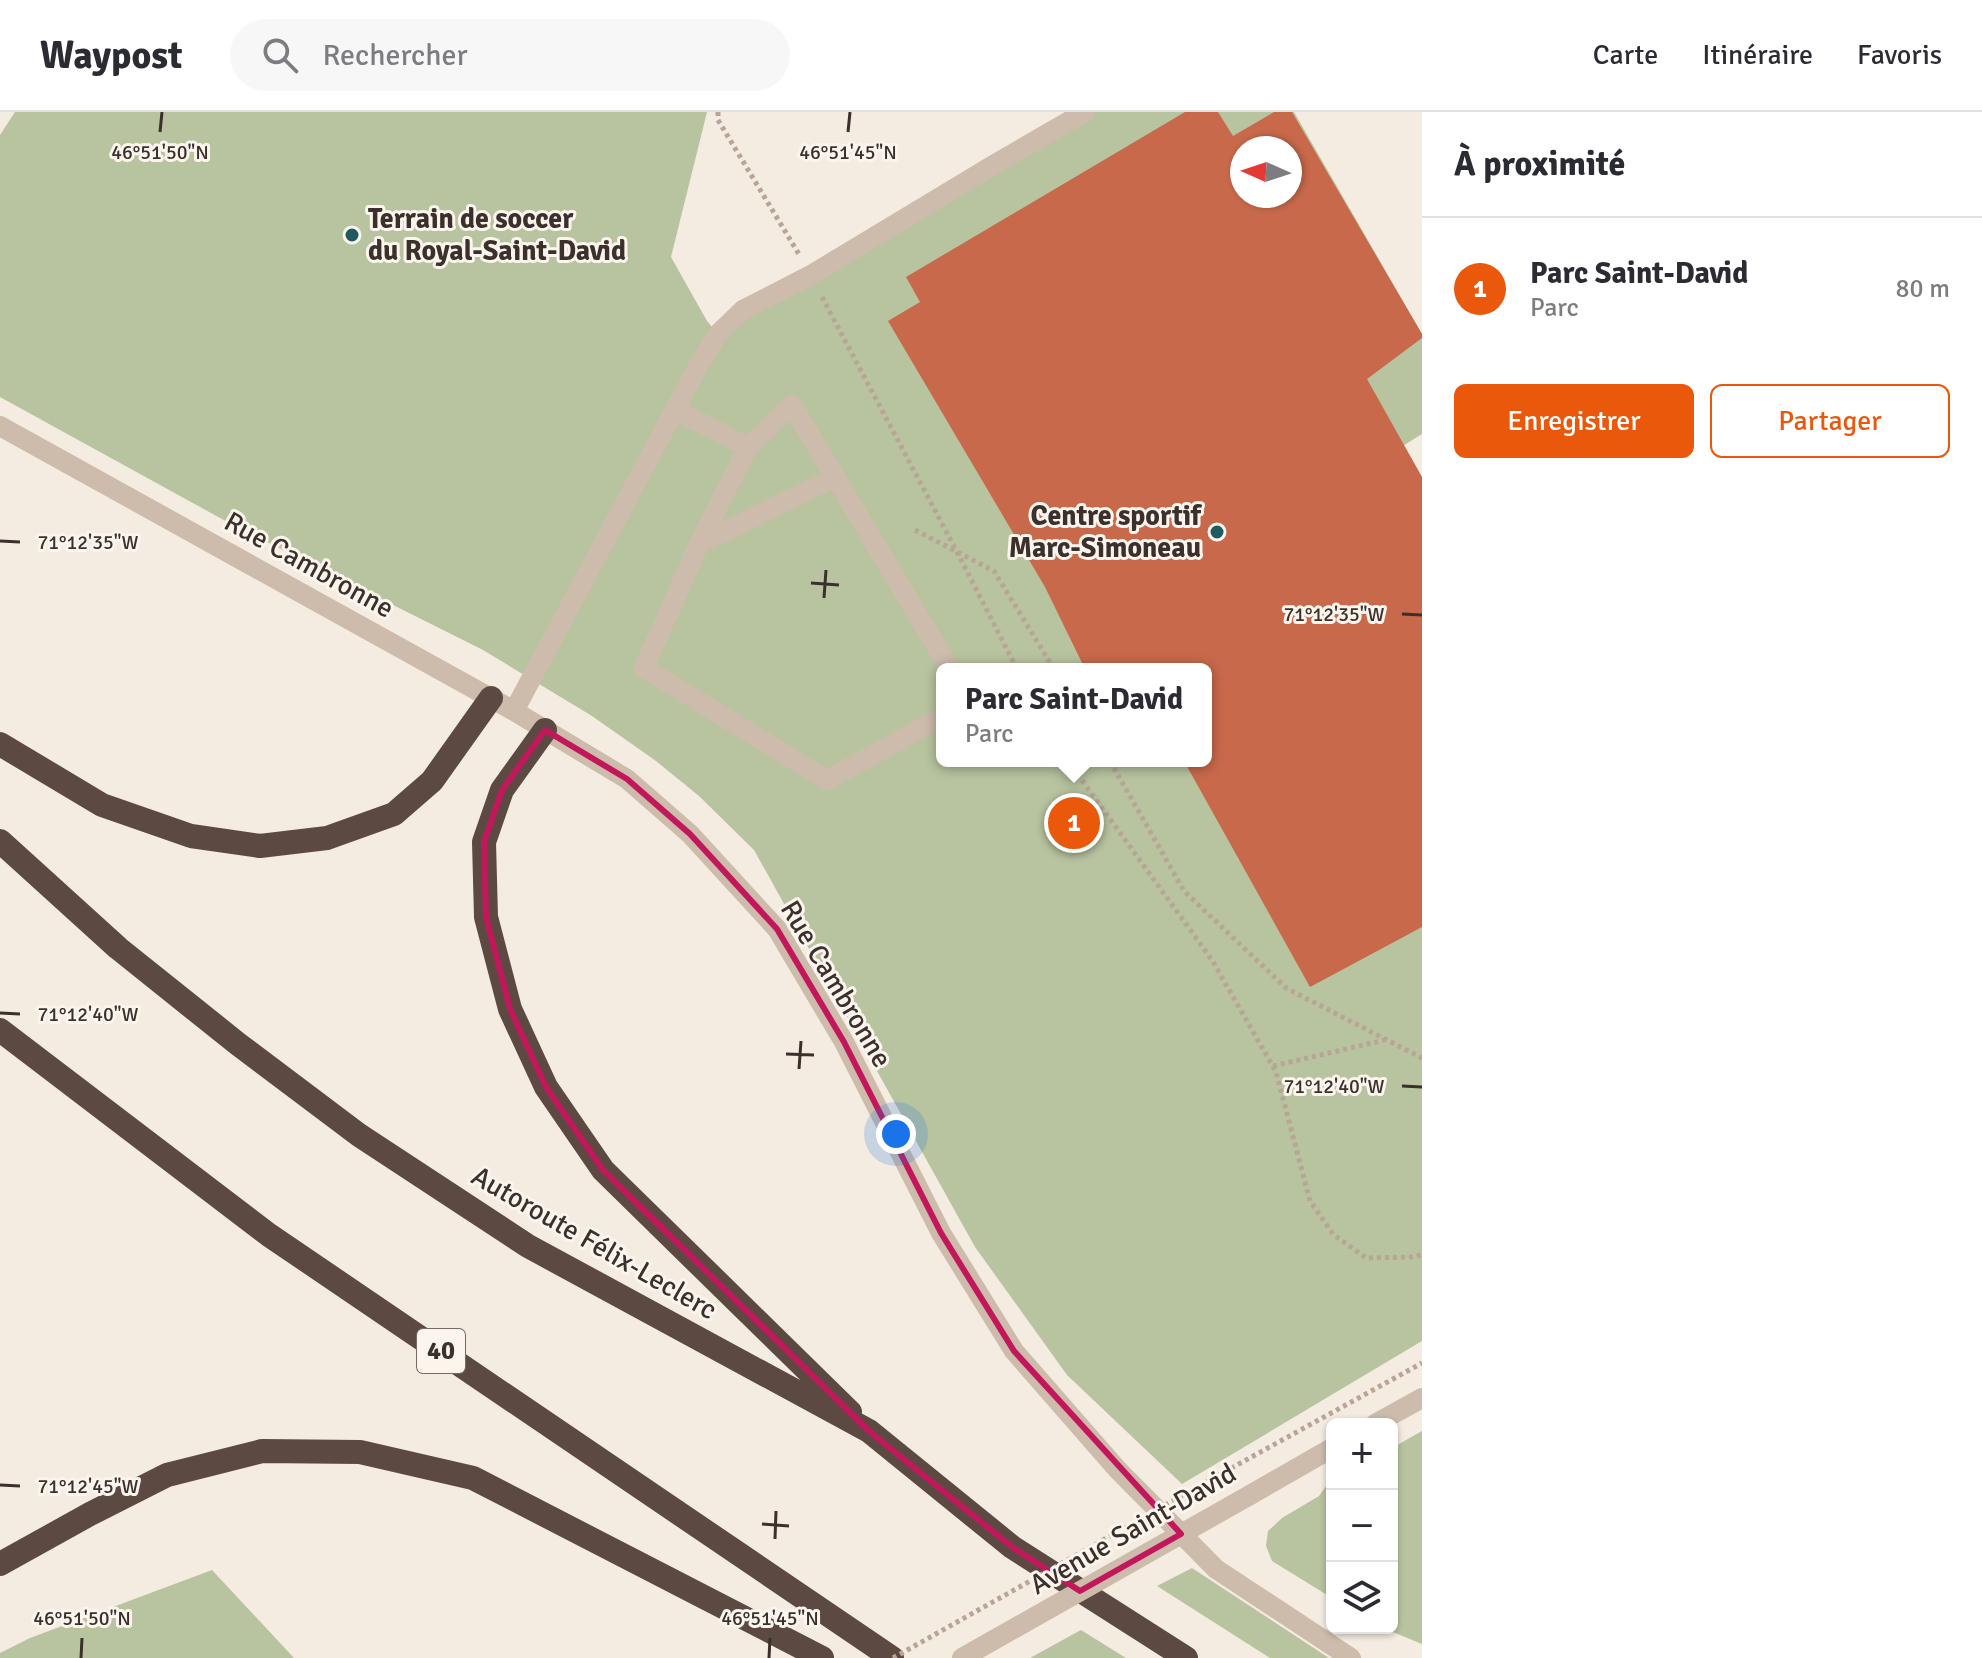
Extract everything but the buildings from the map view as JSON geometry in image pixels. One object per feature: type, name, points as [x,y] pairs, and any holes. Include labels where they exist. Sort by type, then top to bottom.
[{"type":"highway","points":[[0,744],[102,805],[191,836],[260,846],[327,838],[394,814],[432,781],[491,698]]},
{"type":"highway","points":[[545,730],[502,790],[484,842],[486,917],[510,1009],[546,1087],[603,1170],[869,1431]]},
{"type":"highway","name":"Autoroute Félix-Leclerc","points":[[0,841],[118,948],[359,1135],[528,1246],[869,1431],[1012,1547],[1186,1658]]},
{"type":"highway","name":"40","points":[[0,1030],[269,1235],[892,1658]]},
{"type":"highway","points":[[0,1564],[167,1475],[262,1451],[360,1452],[473,1478],[822,1658]]},
{"type":"street","points":[[514,711],[718,334],[743,310],[811,275],[1085,112]]},
{"type":"street","points":[[936,720],[827,780],[644,668],[699,544],[748,447],[792,405],[946,663]]},
{"type":"street","points":[[675,410],[748,447]]},
{"type":"street","name":"Rue Cambronne","points":[[0,426],[514,711],[627,779],[690,834],[777,929],[844,1042],[941,1233],[1014,1351],[1117,1469],[1216,1569],[1351,1658]]},
{"type":"street","points":[[699,544],[835,477]]},
{"type":"street","points":[[1386,1418],[1422,1398]]},
{"type":"street","name":"Avenue Saint-David","points":[[962,1658],[1326,1451]]},
{"type":"path","points":[[718,112],[718,120],[811,275],[1014,663]]},
{"type":"path","points":[[915,530],[994,571],[1050,663]]},
{"type":"path","points":[[1072,767],[1212,960],[1273,1066],[1310,1201],[1333,1234],[1366,1258],[1415,1257],[1422,1254]]},
{"type":"path","points":[[1113,767],[1184,891],[1286,988],[1422,1058]]},
{"type":"path","points":[[1273,1066],[1386,1040]]},
{"type":"path","points":[[892,1658],[1422,1363]]},
{"type":"highlighted area","points":[[545,730],[627,779],[690,834],[777,929],[844,1042],[941,1233],[1014,1351],[1181,1534],[1080,1591],[1012,1547],[869,1431],[603,1170],[546,1087],[510,1009],[486,917],[484,842],[502,790]]},
{"type":"green space","points":[[15,112],[707,112],[671,257],[707,321],[718,334],[1085,112],[1294,112],[1422,334],[1422,434],[1401,447],[1422,483],[1422,1341],[1182,1484],[1067,1375],[975,1247],[754,850],[699,796],[592,716],[483,650],[231,524],[0,397],[0,135]]},
{"type":"green space","points":[[1422,1431],[1422,1644],[1398,1634],[1398,1445]]},
{"type":"green space","points":[[1326,1486],[1326,1594],[1272,1561],[1266,1546],[1268,1531],[1282,1518],[1319,1496]]},
{"type":"green space","points":[[1192,1568],[1329,1658],[1270,1658],[1157,1586]]},
{"type":"green space","points":[[212,1570],[294,1658],[0,1658],[0,1653],[30,1638]]},
{"type":"green space","points":[[1081,1630],[1126,1658],[1030,1658]]},
{"type":"place","name":"Terrain de soccer du Royal-Saint-David","points":[[352,235]]},
{"type":"place","name":"Centre sportif Marc-Simoneau","points":[[1217,532]]},
{"type":"place","name":"Parc Saint-David","points":[[1074,823]]}]
